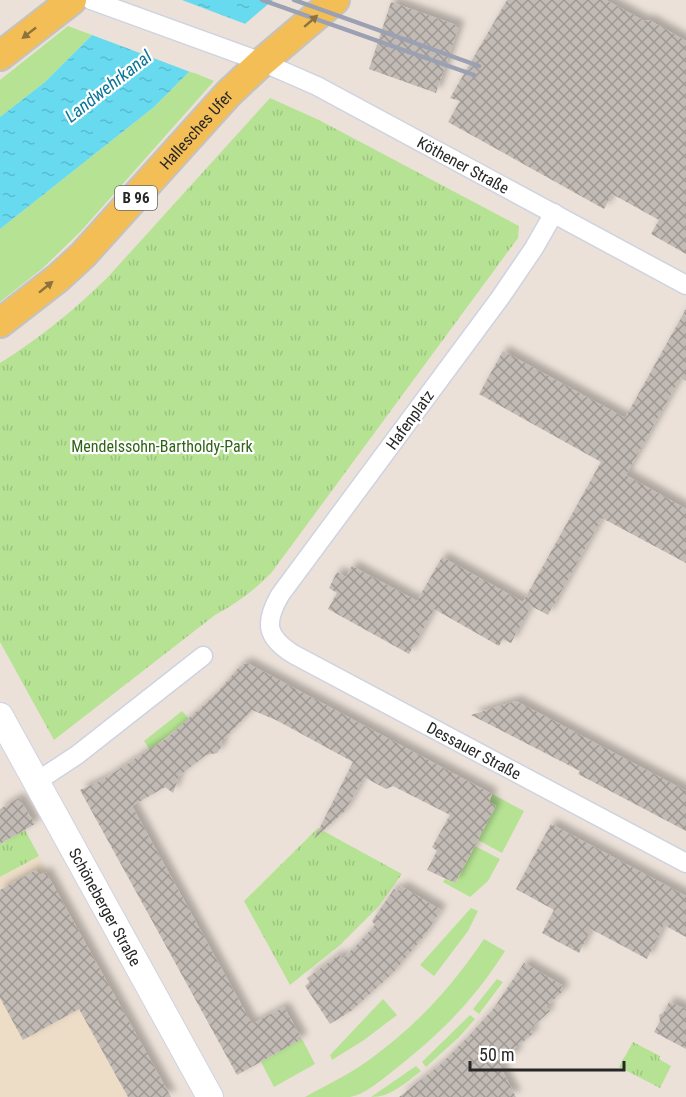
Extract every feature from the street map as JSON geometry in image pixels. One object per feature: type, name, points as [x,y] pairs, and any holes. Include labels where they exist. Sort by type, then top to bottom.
[{"type":"main road","points":[[0,56],[72,0]]},
{"type":"main road","name":"B 96","points":[[249,58],[335,0]]},
{"type":"main road","name":"Hallesches Ufer","points":[[0,323],[51,284],[83,255],[221,101],[249,58]]},
{"type":"street","name":"Köthener Straße","points":[[91,0],[249,58],[340,98],[686,285]]},
{"type":"street","name":"Hafenplatz","points":[[268,628],[270,615],[280,596],[500,298],[555,213]]},
{"type":"street","name":"Dessauer Straße","points":[[268,628],[275,640],[293,654],[686,863]]},
{"type":"street","points":[[36,782],[85,749],[203,656]]},
{"type":"street","name":"Schöneberger Straße","points":[[0,716],[210,1097]]},
{"type":"shaded area","points":[[39,856],[171,1097],[0,1097],[0,877]]},
{"type":"green space","points":[[68,26],[92,35],[45,82],[0,117],[0,80]]},
{"type":"green space","points":[[190,71],[214,81],[81,231],[43,268],[0,302],[0,229],[154,107]]},
{"type":"green space","name":"Mendelssohn-Bartholdy-Park","points":[[270,98],[319,120],[519,226],[518,238],[272,572],[245,596],[215,615],[54,740],[0,642],[0,363],[56,324],[107,278]]},
{"type":"green space","points":[[182,711],[189,719],[150,750],[144,741]]},
{"type":"green space","points":[[492,794],[524,811],[502,853],[478,840],[495,806],[489,802]]},
{"type":"green space","points":[[318,828],[402,874],[378,907],[340,945],[290,985],[244,901]]},
{"type":"green space","points":[[25,830],[39,856],[0,877],[0,844]]},
{"type":"green space","points":[[475,846],[500,859],[488,881],[470,897],[443,882],[445,879],[455,883]]},
{"type":"green space","points":[[471,908],[478,911],[468,931],[434,976],[420,965]]},
{"type":"green space","points":[[484,939],[505,951],[467,1003],[439,1032],[381,1081],[360,1094],[350,1097],[305,1097],[362,1065],[403,1033],[446,990]]},
{"type":"green space","points":[[497,979],[503,982],[479,1014],[473,1009]]},
{"type":"green space","points":[[383,999],[397,1015],[332,1060],[330,1055]]},
{"type":"green space","points":[[470,1015],[475,1019],[426,1067],[422,1062]]},
{"type":"green space","points":[[302,1039],[315,1064],[274,1087],[261,1062]]},
{"type":"green space","points":[[633,1042],[660,1056],[659,1059],[671,1066],[660,1088],[619,1067]]},
{"type":"green space","points":[[416,1066],[421,1071],[403,1084],[385,1095],[371,1097]]},
{"type":"water","name":"Landwehrkanal","points":[[141,0],[273,0],[190,71],[154,107],[0,229],[0,117],[45,82],[92,35]]},
{"type":"pier","points":[[135,0],[182,0],[248,25],[193,73],[92,35],[97,28]]},
{"type":"building","points":[[507,0],[606,0],[644,21],[649,20],[686,41],[686,254],[651,234],[659,220],[612,194],[604,209],[448,122],[460,101],[450,98]]},
{"type":"building","points":[[391,2],[459,26],[436,93],[369,69]]},
{"type":"building","points":[[686,309],[686,381],[680,378],[626,475],[686,509],[686,563],[602,518],[548,615],[531,606],[511,643],[503,639],[499,646],[434,609],[409,654],[328,609],[337,593],[329,588],[337,572],[346,577],[352,566],[417,601],[442,557],[523,602],[601,462],[479,394],[503,351],[625,418]]},
{"type":"building","points":[[247,663],[492,794],[489,802],[496,806],[455,883],[427,870],[437,851],[432,847],[450,815],[393,786],[386,789],[364,777],[345,811],[314,839],[353,762],[276,720],[252,710],[221,742],[222,746],[217,753],[206,755],[179,776],[173,793],[165,787],[132,806],[252,1024],[284,1007],[302,1039],[237,1075],[80,790],[104,779],[167,738],[216,694],[240,666]]},
{"type":"building","points":[[516,701],[686,791],[686,831],[578,774],[580,771],[471,715]]},
{"type":"building","points":[[19,798],[35,824],[0,844],[0,809]]},
{"type":"building","points":[[551,824],[686,896],[686,937],[664,925],[647,959],[591,929],[579,953],[542,933],[554,910],[516,889]]},
{"type":"building","points":[[36,870],[39,875],[46,872],[171,1097],[128,1097],[79,1009],[23,1040],[0,998],[0,890]]},
{"type":"building","points":[[401,886],[441,910],[424,936],[392,974],[351,1011],[330,1024],[305,986],[310,982],[307,978],[339,955],[342,959],[354,948],[375,925],[372,921],[394,889],[399,891]]},
{"type":"building","points":[[524,963],[562,985],[564,990],[546,1007],[550,1011],[530,1029],[534,1033],[514,1049],[517,1053],[500,1066],[516,1097],[399,1097],[441,1064],[466,1039],[494,1008]]},
{"type":"building","points":[[669,1002],[686,1009],[686,1049],[654,1032],[660,1021],[659,1015],[664,1012]]},
{"type":"railway","points":[[262,0],[474,75]]},
{"type":"railway","points":[[294,0],[479,66]]}]
